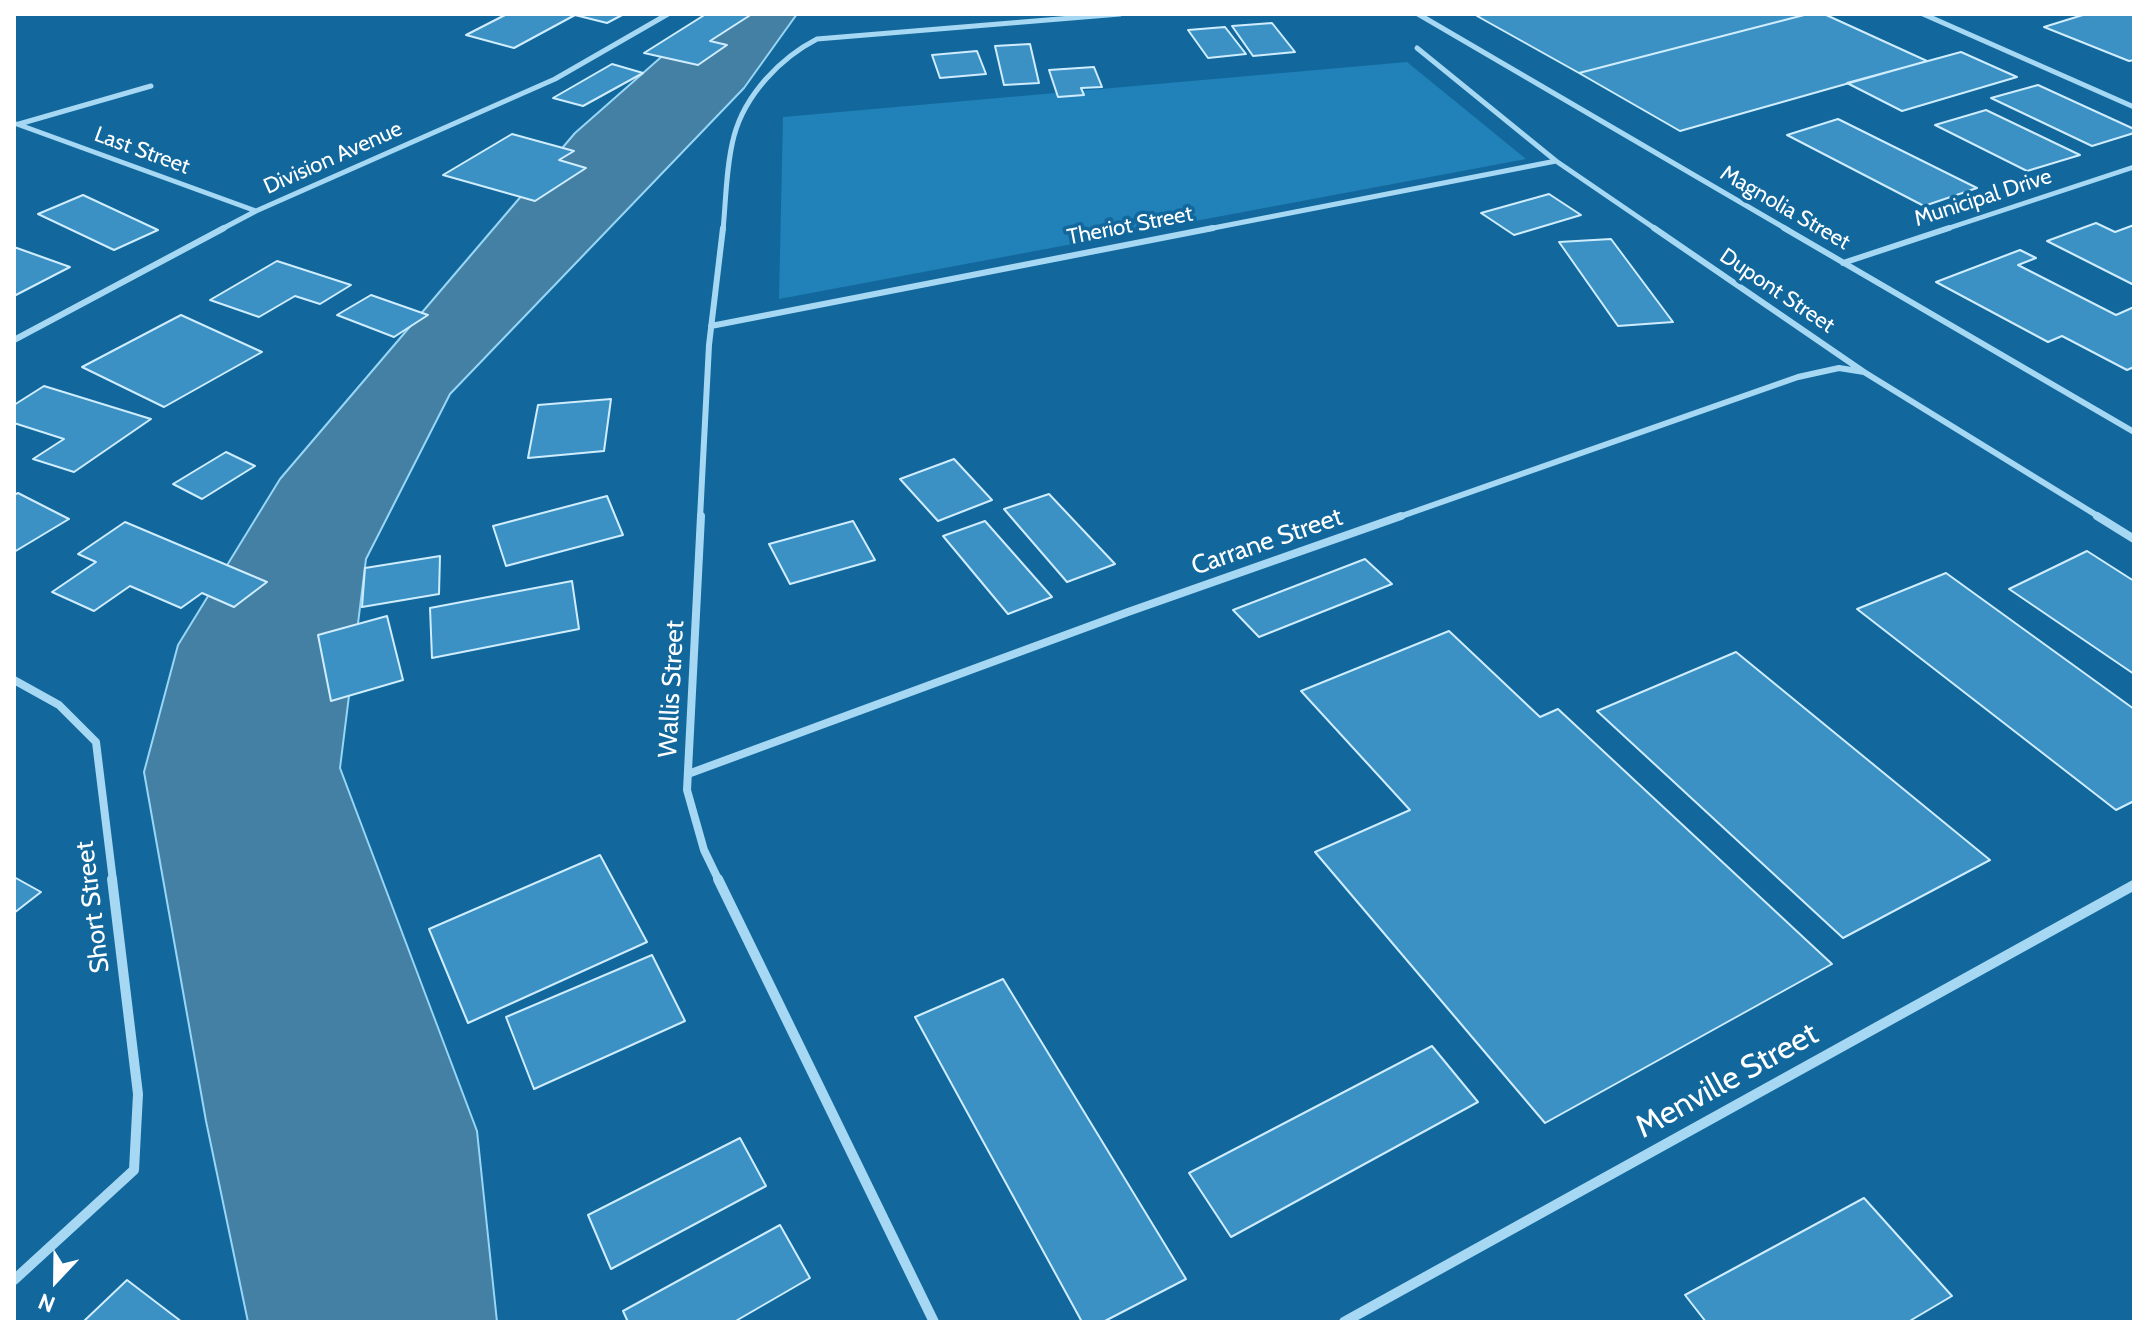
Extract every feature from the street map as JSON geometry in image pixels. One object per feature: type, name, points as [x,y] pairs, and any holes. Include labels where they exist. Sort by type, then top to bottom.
[{"type":"street","name":"Division Avenue","points":[[14,340],[256,211],[555,79],[668,14]]},
{"type":"street","name":"Wallis Street","points":[[934,1322],[704,850],[687,790],[711,326],[734,136],[750,99],[791,52],[817,39],[1120,14]]},
{"type":"street","name":"Magnolia Street","points":[[1418,14],[2134,432]]},
{"type":"street","points":[[1923,14],[2134,107]]},
{"type":"street","name":"Dupont Street","points":[[1417,48],[1556,161],[1864,372],[2134,539]]},
{"type":"street","points":[[16,125],[151,86]]},
{"type":"street","name":"Last Street","points":[[16,125],[256,211]]},
{"type":"street","name":"Theriot Street","points":[[711,326],[1556,161]]},
{"type":"street","name":"Municipal Drive","points":[[1843,263],[2134,167]]},
{"type":"street","name":"Carrane Street","points":[[688,774],[1128,612],[1798,377],[1839,368],[1864,372]]},
{"type":"street","name":"Short Street","points":[[14,680],[59,705],[96,742],[138,1094],[134,1170],[14,1280]]},
{"type":"street","name":"Menville Street","points":[[1344,1322],[2134,885]]},
{"type":"shaded area","points":[[710,14],[797,14],[744,88],[450,394],[366,559],[340,768],[477,1131],[497,1322],[248,1322],[206,1121],[144,772],[178,645],[280,479],[575,133]]},
{"type":"shaded area","points":[[1407,62],[1526,159],[779,299],[783,117]]},
{"type":"building","points":[[507,14],[624,14],[607,23],[575,15],[514,48],[466,35]]},
{"type":"building","points":[[706,14],[752,14],[710,41],[727,45],[698,65],[644,53]]},
{"type":"building","points":[[1808,14],[1579,73],[1477,16]]},
{"type":"building","points":[[1808,14],[1824,14],[1927,61],[1680,131],[1579,73]]},
{"type":"building","points":[[2086,14],[2134,14],[2134,60],[2129,61],[2044,27]]},
{"type":"building","points":[[1272,23],[1295,52],[1253,56],[1232,26]]},
{"type":"building","points":[[1225,27],[1246,54],[1208,58],[1188,30]]},
{"type":"building","points":[[1030,44],[1039,83],[1004,85],[995,46]]},
{"type":"building","points":[[977,51],[986,74],[940,78],[932,55]]},
{"type":"building","points":[[1961,52],[2017,77],[1902,111],[1847,83]]},
{"type":"building","points":[[612,64],[643,73],[583,106],[553,98]]},
{"type":"building","points":[[1094,67],[1102,87],[1081,88],[1084,95],[1058,97],[1049,70]]},
{"type":"building","points":[[2038,85],[2134,129],[2134,133],[2092,146],[1991,98]]},
{"type":"building","points":[[1986,110],[2080,155],[2027,171],[1935,125]]},
{"type":"building","points":[[1838,119],[1977,188],[1924,206],[1787,135]]},
{"type":"building","points":[[512,134],[574,151],[559,160],[586,168],[535,201],[443,175]]},
{"type":"building","points":[[1549,194],[1581,215],[1514,235],[1481,213]]},
{"type":"building","points":[[83,195],[158,230],[114,250],[38,214]]},
{"type":"building","points":[[2096,223],[2115,232],[2134,225],[2134,285],[2047,241]]},
{"type":"building","points":[[1611,239],[1673,322],[1618,326],[1559,242]]},
{"type":"building","points":[[14,247],[70,267],[14,296]]},
{"type":"building","points":[[2020,250],[2036,258],[2018,265],[2116,315],[2134,307],[2134,367],[2127,370],[2062,336],[2048,342],[1936,282]]},
{"type":"building","points":[[277,261],[351,285],[320,304],[295,296],[259,317],[210,300]]},
{"type":"building","points":[[371,295],[428,315],[394,337],[337,315]]},
{"type":"building","points":[[181,315],[262,352],[164,407],[82,367]]},
{"type":"building","points":[[44,386],[151,419],[74,472],[33,459],[64,439],[14,423],[14,405]]},
{"type":"building","points":[[611,399],[604,451],[528,458],[538,405]]},
{"type":"building","points":[[226,452],[255,466],[202,499],[173,484]]},
{"type":"building","points":[[954,459],[992,500],[938,521],[900,479]]},
{"type":"building","points":[[18,493],[69,519],[14,552],[14,495]]},
{"type":"building","points":[[1049,494],[1115,564],[1067,582],[1004,509]]},
{"type":"building","points":[[607,496],[623,535],[506,566],[493,526]]},
{"type":"building","points":[[853,521],[875,560],[790,584],[769,544]]},
{"type":"building","points":[[985,521],[1052,597],[1008,614],[943,536]]},
{"type":"building","points":[[125,522],[267,582],[234,607],[202,593],[181,608],[130,586],[94,611],[52,592],[96,562],[78,554]]},
{"type":"building","points":[[2087,551],[2134,581],[2134,674],[2009,589]]},
{"type":"building","points":[[440,556],[439,594],[362,607],[365,568]]},
{"type":"building","points":[[1365,559],[1392,584],[1259,637],[1233,610]]},
{"type":"building","points":[[1946,573],[2134,709],[2134,801],[2116,810],[1857,609]]},
{"type":"building","points":[[572,581],[579,629],[432,658],[430,608]]},
{"type":"building","points":[[387,616],[403,680],[331,701],[318,635]]},
{"type":"building","points":[[1449,631],[1540,717],[1558,709],[1832,964],[1545,1123],[1315,852],[1410,810],[1301,691]]},
{"type":"building","points":[[1736,652],[1990,860],[1843,938],[1597,711]]},
{"type":"building","points":[[600,855],[647,942],[468,1023],[429,929]]},
{"type":"building","points":[[14,877],[41,892],[14,913]]},
{"type":"building","points":[[652,955],[685,1021],[534,1089],[506,1017]]},
{"type":"building","points":[[1003,979],[1186,1279],[1103,1322],[1082,1322],[915,1017]]},
{"type":"building","points":[[1432,1046],[1478,1102],[1231,1237],[1189,1173]]},
{"type":"building","points":[[740,1138],[766,1186],[611,1269],[588,1215]]},
{"type":"building","points":[[1864,1198],[1952,1296],[1908,1322],[1706,1322],[1685,1295]]},
{"type":"building","points":[[780,1225],[810,1278],[734,1322],[628,1322],[623,1311]]},
{"type":"building","points":[[127,1280],[182,1322],[83,1322]]}]
